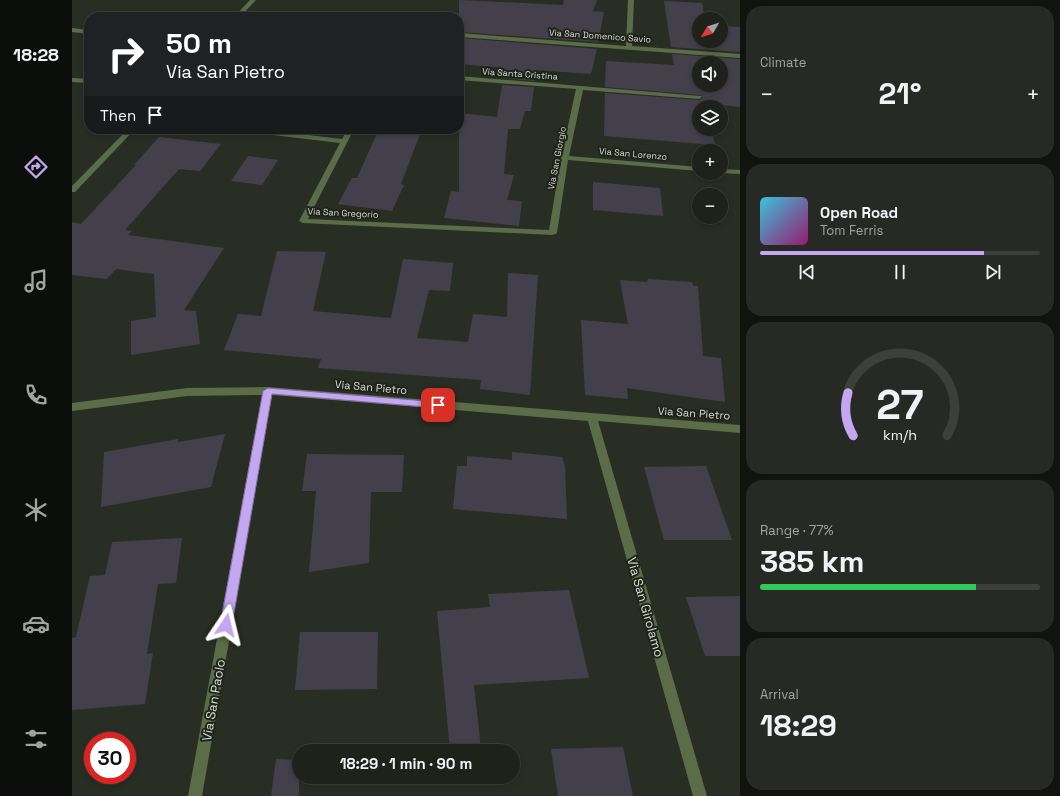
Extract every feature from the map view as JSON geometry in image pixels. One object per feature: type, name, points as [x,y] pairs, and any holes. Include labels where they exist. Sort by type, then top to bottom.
[{"type":"street","points":[[242,12],[253,0]]},
{"type":"street","points":[[629,47],[631,0]]},
{"type":"street","points":[[72,30],[84,31]]},
{"type":"street","name":"Via San Domenico Savio","points":[[464,35],[740,56]]},
{"type":"street","name":"Via Santa Cristina","points":[[464,78],[699,97]]},
{"type":"street","points":[[72,80],[84,81]]},
{"type":"street","name":"Via San Giorgio","points":[[553,233],[565,158],[580,87]]},
{"type":"street","points":[[72,190],[127,134]]},
{"type":"street","points":[[283,134],[344,141],[348,134]]},
{"type":"street","name":"Via San Gregorio","points":[[344,141],[302,221],[553,233]]},
{"type":"street","name":"Via San Lorenzo","points":[[565,158],[692,168]]},
{"type":"street","points":[[728,171],[740,172]]},
{"type":"street","name":"Via San Pietro","points":[[72,407],[186,392],[268,391],[740,429]]},
{"type":"street","name":"Via San Paolo","points":[[195,796],[268,391]]},
{"type":"street","name":"Via San Girolamo","points":[[592,418],[700,796]]},
{"type":"building","points":[[459,0],[563,5],[564,0],[597,0],[593,11],[604,12],[598,42],[464,32],[464,12],[459,12]]},
{"type":"building","points":[[664,1],[702,3],[704,12],[692,12],[692,48],[728,48],[728,26],[740,27],[740,52],[671,47]]},
{"type":"building","points":[[464,38],[597,49],[591,74],[536,70],[535,81],[503,78],[505,68],[464,64]]},
{"type":"building","points":[[672,54],[699,56],[692,56],[692,92],[728,92],[728,58],[740,59],[740,107],[728,106],[728,100],[699,100],[703,98],[701,95],[605,87],[606,61],[674,65]]},
{"type":"building","points":[[502,85],[534,87],[531,111],[525,111],[520,129],[508,129],[504,174],[514,175],[507,200],[522,201],[519,226],[444,218],[451,191],[459,192],[459,134],[464,134],[464,114],[497,117]]},
{"type":"building","points":[[605,93],[699,100],[692,100],[692,136],[713,136],[715,144],[604,136]]},
{"type":"building","points":[[377,134],[420,134],[401,184],[404,185],[392,211],[338,204],[352,178],[357,178]]},
{"type":"building","points":[[159,137],[221,144],[200,171],[179,169],[125,230],[132,231],[128,235],[224,248],[184,310],[196,311],[200,344],[131,355],[131,321],[156,317],[154,274],[116,269],[107,279],[72,275],[72,222],[81,224],[136,165],[134,165]]},
{"type":"building","points":[[248,156],[278,160],[262,185],[231,181]]},
{"type":"building","points":[[593,182],[660,188],[663,216],[593,210]]},
{"type":"building","points":[[277,251],[326,252],[313,311],[391,318],[403,259],[453,263],[450,291],[429,290],[417,338],[468,342],[473,314],[507,317],[508,273],[538,275],[530,395],[480,389],[481,380],[318,368],[321,359],[224,350],[238,314],[261,316]]},
{"type":"building","points":[[648,279],[692,282],[693,286],[698,286],[703,356],[721,358],[725,402],[627,388],[628,399],[585,395],[581,320],[628,324],[620,280],[647,282]]},
{"type":"building","points":[[225,434],[211,487],[101,507],[104,452],[178,439],[178,442]]},
{"type":"building","points":[[512,452],[562,457],[565,466],[567,519],[453,509],[457,466],[467,466],[467,456],[512,460]]},
{"type":"building","points":[[307,454],[404,455],[402,492],[371,492],[369,563],[309,572],[316,491],[302,491]]},
{"type":"building","points":[[706,466],[732,540],[664,540],[644,467]]},
{"type":"building","points":[[182,538],[176,583],[158,584],[147,654],[153,653],[145,704],[72,710],[72,638],[76,637],[90,576],[105,575],[112,542]]},
{"type":"building","points":[[569,590],[589,678],[474,685],[480,744],[449,744],[437,611],[490,607],[488,594]]},
{"type":"building","points":[[740,596],[740,656],[705,656],[686,597]]},
{"type":"building","points":[[300,632],[378,632],[377,689],[295,690]]},
{"type":"building","points":[[623,747],[633,796],[558,796],[551,749]]},
{"type":"building","points":[[276,759],[292,760],[292,784],[299,784],[299,796],[271,796]]},
{"type":"route","points":[[226,625],[268,391],[438,405]]}]
